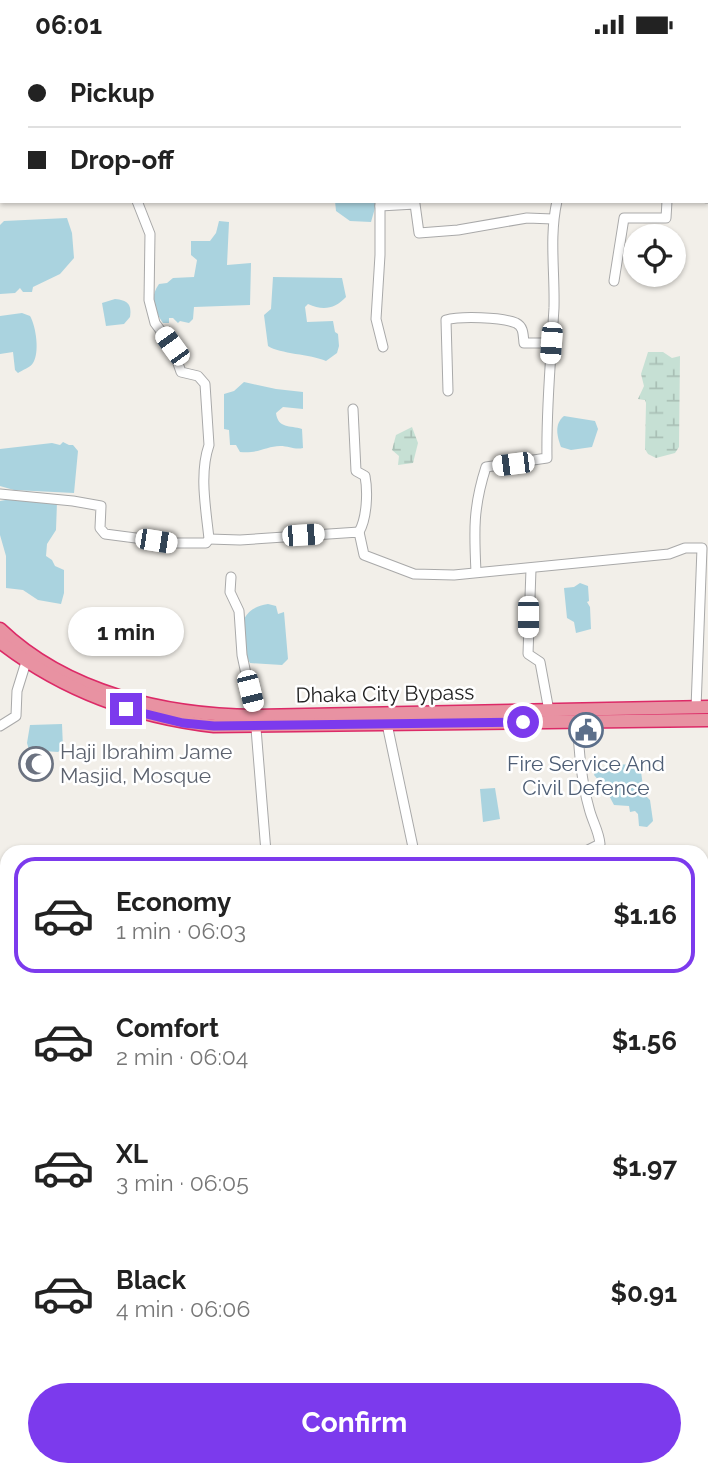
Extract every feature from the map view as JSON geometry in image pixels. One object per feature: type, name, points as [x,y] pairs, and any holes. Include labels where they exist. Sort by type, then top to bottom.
[{"type":"highway","name":"Dhaka City Bypass","points":[[0,629],[32,654],[69,675],[114,694],[144,704],[256,722],[702,708]]},
{"type":"highway","points":[[0,642],[62,684],[108,704],[144,715],[193,724],[708,720]]},
{"type":"street","points":[[139,203],[150,234],[149,300],[155,323],[172,346],[181,372],[198,376],[205,384],[209,445],[204,493],[209,539]]},
{"type":"street","points":[[476,572],[473,524],[486,467],[547,458],[546,417],[554,305],[553,219],[557,203]]},
{"type":"street","points":[[614,281],[624,218],[666,218],[667,203]]},
{"type":"street","points":[[383,347],[376,319],[380,265],[380,204],[415,204],[419,233],[458,230],[527,218],[553,219]]},
{"type":"street","points":[[448,391],[446,320],[497,320],[517,324],[523,331],[524,343],[551,343]]},
{"type":"street","points":[[353,409],[356,471],[365,476],[367,486],[364,495],[366,519],[359,532],[364,555],[414,575],[530,569],[669,554],[685,548],[705,548],[702,708]]},
{"type":"street","points":[[0,494],[101,506],[100,528],[105,534],[174,543],[359,532]]},
{"type":"street","points":[[530,569],[528,655],[540,662],[549,711]]},
{"type":"street","points":[[231,577],[230,592],[239,611],[242,655],[256,722],[265,845]]},
{"type":"street","points":[[0,726],[16,716],[17,691],[26,662]]},
{"type":"street","points":[[578,720],[583,775],[589,808],[599,834],[598,845]]},
{"type":"street","points":[[387,724],[413,845]]},
{"type":"green space","points":[[648,352],[663,352],[672,358],[680,356],[679,447],[675,453],[656,458],[645,449],[646,403],[645,400],[638,399],[644,386],[641,374]]},
{"type":"green space","points":[[412,427],[418,443],[413,463],[398,465],[399,456],[392,450],[396,435]]},
{"type":"water","points":[[335,203],[376,203],[371,222],[350,221],[336,211]]},
{"type":"water","points":[[67,218],[72,233],[74,258],[60,274],[33,287],[32,292],[23,292],[20,288],[15,293],[0,294],[0,225],[4,221]]},
{"type":"water","points":[[219,221],[229,222],[227,265],[251,263],[250,305],[194,307],[193,319],[189,323],[178,323],[169,318],[169,323],[163,323],[154,304],[156,289],[159,284],[167,283],[173,278],[194,277],[197,260],[191,255],[191,241],[210,241],[216,233]]},
{"type":"water","points":[[273,277],[342,278],[346,297],[342,301],[328,308],[308,304],[305,307],[307,322],[333,321],[338,334],[337,353],[326,361],[268,346],[264,315],[271,309]]},
{"type":"water","points":[[115,299],[128,303],[130,317],[124,324],[106,326],[102,303]]},
{"type":"water","points":[[22,313],[30,316],[32,320],[36,353],[32,365],[18,373],[15,370],[13,352],[0,354],[0,316]]},
{"type":"water","points":[[244,382],[303,392],[303,409],[283,407],[276,413],[282,424],[302,429],[303,448],[275,446],[240,452],[236,445],[230,445],[229,430],[224,429],[224,394],[234,391]]},
{"type":"water","points":[[564,416],[595,421],[598,429],[592,447],[571,450],[561,447],[558,426]]},
{"type":"water","points":[[63,442],[73,445],[78,451],[74,493],[14,490],[0,486],[0,449],[52,443],[60,445]]},
{"type":"water","points":[[11,499],[57,502],[56,530],[47,544],[46,556],[55,566],[64,570],[61,604],[38,600],[23,590],[6,588],[6,556],[0,535],[0,501]]},
{"type":"water","points":[[580,583],[588,586],[587,602],[590,607],[591,629],[576,633],[574,622],[567,618],[564,588]]},
{"type":"water","points":[[268,604],[276,606],[278,614],[284,612],[288,659],[282,665],[250,663],[243,644],[241,635],[244,619],[257,607]]},
{"type":"water","points":[[62,724],[63,748],[58,752],[29,750],[27,743],[30,725]]},
{"type":"water","points":[[640,764],[644,794],[650,800],[653,821],[647,827],[639,826],[638,814],[635,811],[630,812],[629,806],[614,805],[594,775],[596,769],[600,768]]},
{"type":"water","points":[[495,788],[500,819],[483,822],[480,789]]},
{"type":"place","name":"Fire Service And Civil Defence","points":[[586,730]]},
{"type":"place","name":"Haji Ibrahim Jame Masjid, Mosque","points":[[36,764]]},
{"type":"route","points":[[126,709],[183,723],[214,726],[523,722]]}]
